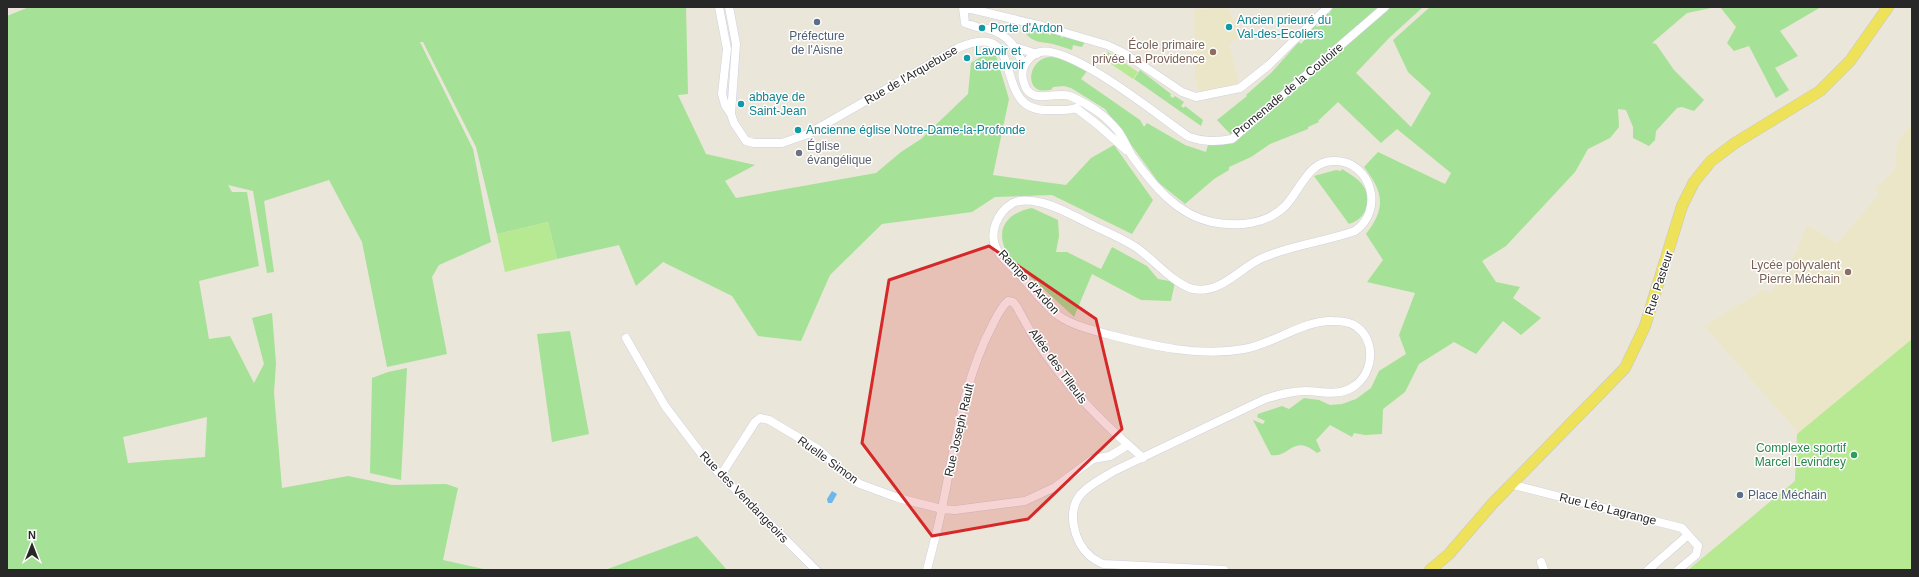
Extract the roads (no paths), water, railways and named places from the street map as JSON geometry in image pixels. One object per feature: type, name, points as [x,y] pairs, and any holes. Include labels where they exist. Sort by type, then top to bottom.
[{"type":"main road","name":"Rue Pasteur","points":[[1430,570],[1449,554],[1510,484],[1625,368],[1645,326],[1682,206],[1694,182],[1711,161],[1736,143],[1820,91],[1850,62],[1888,7]]},
{"type":"street","points":[[719,7],[727,49],[722,94],[724,105],[731,114]]},
{"type":"street","points":[[729,7],[736,44],[731,114]]},
{"type":"street","points":[[977,27],[965,23],[963,7],[1056,30],[1107,45],[1124,53],[1182,92],[1196,97],[1240,88],[1269,65],[1328,7]]},
{"type":"street","name":"Promenade de la Couloire","points":[[1015,47],[1037,54],[1049,52],[1071,58],[1090,68],[1189,137],[1202,141],[1217,142],[1232,139],[1385,7]]},
{"type":"street","points":[[988,29],[1003,34],[1015,47],[1024,66]]},
{"type":"street","name":"Rue de l'Arquebuse","points":[[731,114],[734,123],[746,141],[754,143],[782,143],[821,128],[958,48],[968,43],[979,42],[990,43],[997,46],[1004,54],[1013,86],[1019,99],[1028,106],[1041,110],[1076,104]]},
{"type":"street","points":[[1037,54],[1032,56],[1024,66],[1022,74],[1024,85],[1028,92],[1034,96],[1065,96],[1076,104]]},
{"type":"street","name":"Rampe d'Ardon","points":[[1076,104],[1131,155],[1168,198],[1183,210],[1198,218],[1211,222],[1237,224],[1249,223],[1272,215],[1286,205],[1308,173],[1318,166],[1335,160],[1346,162],[1355,166],[1367,180],[1372,199],[1372,208],[1364,225],[1355,231],[1259,260],[1221,284],[1200,290],[1189,288],[1180,283],[1136,247],[1055,207],[1026,200],[1015,202],[1006,208],[996,222],[994,232],[995,244],[1001,257],[1058,315],[1086,328],[1152,346],[1209,352],[1242,350],[1265,345],[1319,322],[1345,322],[1355,325],[1363,333],[1369,344],[1371,360],[1362,380],[1352,387],[1342,392],[1326,394],[1306,391],[1292,392],[1266,399],[1114,471],[1094,483],[1081,495],[1074,508],[1074,527],[1080,544],[1090,556],[1103,564],[1224,570]]},
{"type":"street","name":"Rue Joseph Rault","points":[[927,570],[942,509],[954,446],[973,369],[988,333],[1004,305],[1008,301],[1013,302]]},
{"type":"street","name":"Allée des Tilleuls","points":[[1013,302],[1054,366],[1080,400],[1143,458]]},
{"type":"street","name":"Rue des Vendangeoirs","points":[[626,338],[666,406],[706,460],[816,570]]},
{"type":"street","name":"Ruelle Simon","points":[[721,475],[755,422],[760,418],[769,420],[818,449],[847,476],[860,484],[898,498],[942,509]]},
{"type":"street","points":[[942,509],[955,510],[978,508],[1025,501],[1055,487],[1093,459],[1110,456],[1128,445]]},
{"type":"street","points":[[1110,456],[1114,471]]},
{"type":"street","name":"Rue Léo Lagrange","points":[[1510,484],[1682,528],[1698,546],[1696,555],[1678,570]]},
{"type":"street","points":[[1648,570],[1688,535]]},
{"type":"water","points":[[832,491],[837,494],[832,503],[828,503],[827,499]]},
{"type":"place","name":"Préfecture de l'Aisne","points":[[817,22]]},
{"type":"place","name":"Ancien prieuré du Val-des-Ecoliers","points":[[1229,27]]},
{"type":"place","name":"Porte d'Ardon","points":[[982,28]]},
{"type":"place","name":"École primaire privée La Providence","points":[[1213,52]]},
{"type":"place","name":"Lavoir et abreuvoir","points":[[967,58]]},
{"type":"place","name":"abbaye de Saint-Jean","points":[[741,104]]},
{"type":"place","name":"Ancienne église Notre-Dame-la-Profonde","points":[[798,130]]},
{"type":"place","name":"Église évangélique","points":[[799,153]]},
{"type":"place","name":"Lycée polyvalent Pierre Méchain","points":[[1848,272]]},
{"type":"place","name":"Complexe sportif Marcel Levindrey","points":[[1854,455]]},
{"type":"place","name":"Place Méchain","points":[[1740,495]]}]
